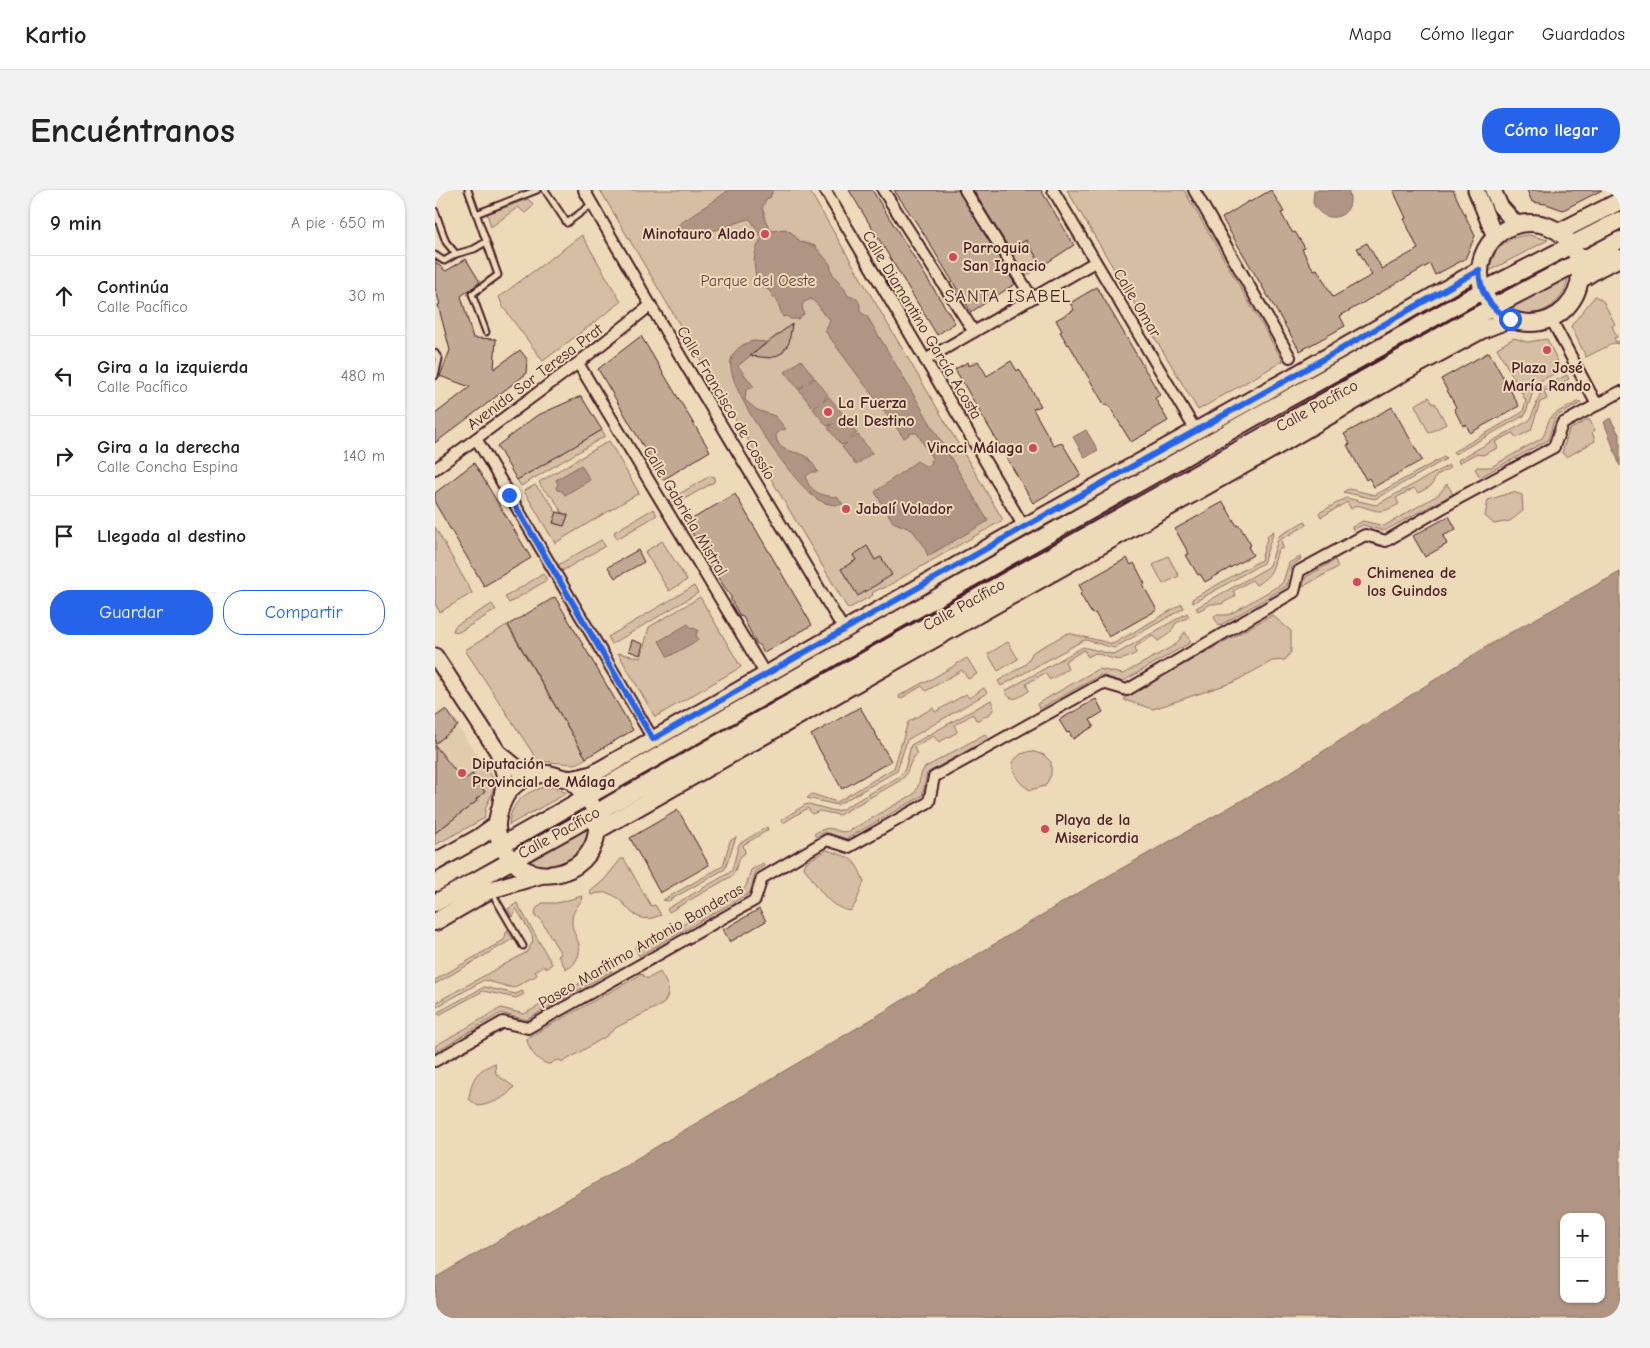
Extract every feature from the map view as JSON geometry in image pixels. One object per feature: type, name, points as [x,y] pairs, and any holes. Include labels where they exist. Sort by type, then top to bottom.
[{"type":"main road","points":[[1476,190],[1495,237]]},
{"type":"main road","points":[[1493,190],[1500,206],[1516,224],[1533,222],[1547,225],[1559,232],[1571,244],[1579,261],[1580,280],[1575,296],[1565,310],[1551,319]]},
{"type":"main road","points":[[1559,232],[1620,201]]},
{"type":"main road","name":"Calle Pacífico","points":[[435,883],[1260,414],[1483,291],[1620,220]]},
{"type":"main road","name":"Calle Pacífico","points":[[1516,224],[1495,237],[1488,244],[1482,256],[1479,270],[1483,291],[1493,307],[1510,319],[1530,323],[1551,319]]},
{"type":"main road","name":"Calle Pacífico","points":[[435,922],[490,890],[541,875],[567,872],[588,855],[596,839],[597,822],[611,804],[1493,307],[1620,240]]},
{"type":"main road","points":[[1580,280],[1620,258]]},
{"type":"main road","points":[[435,656],[498,752],[521,771],[570,779],[593,774],[1024,527],[1196,432],[1479,270]]},
{"type":"main road","name":"Calle Pacífico","points":[[435,903],[511,860],[597,822],[897,660],[1274,448],[1404,372],[1482,330],[1510,319]]},
{"type":"main road","points":[[498,752],[505,777],[496,825],[501,846],[511,860],[527,871],[541,875]]},
{"type":"main road","points":[[501,802],[510,789],[524,779],[546,774]]},
{"type":"main road","points":[[570,779],[586,796],[597,822]]},
{"type":"main road","points":[[435,862],[478,838],[496,825]]},
{"type":"street","name":"Calle Francisco de Cossío","points":[[584,190],[844,630]]},
{"type":"street","name":"Calle Diamantino García Acosta","points":[[825,190],[1024,527]]},
{"type":"street","points":[[883,190],[974,332]]},
{"type":"street","points":[[965,190],[1032,298]]},
{"type":"street","name":"Calle Omar","points":[[1053,190],[1196,432]]},
{"type":"street","points":[[1194,190],[1290,357]]},
{"type":"street","points":[[925,360],[1095,262]]},
{"type":"street","name":"Avenida Sor Teresa Prat","points":[[435,469],[477,440],[651,305]]},
{"type":"street","points":[[1551,319],[1597,405]]},
{"type":"street","name":"Calle Gabriela Mistral","points":[[578,363],[766,674]]},
{"type":"street","name":"Paseo Marítimo Antonio Banderas","points":[[435,1061],[503,1022],[528,1028],[630,972],[755,900],[762,878],[827,840],[849,847],[929,802],[934,777],[1103,683],[1127,690],[1294,592],[1299,571],[1306,567],[1365,535],[1386,541],[1461,497],[1554,447],[1562,424],[1620,392]]},
{"type":"street","points":[[477,440],[653,739]]},
{"type":"lane","points":[[468,190],[499,275],[472,294],[486,332]]},
{"type":"lane","points":[[476,214],[537,190]]},
{"type":"lane","points":[[545,190],[567,223],[592,204]]},
{"type":"lane","points":[[435,211],[446,242],[456,254]]},
{"type":"lane","points":[[435,256],[444,261],[486,242]]},
{"type":"lane","points":[[435,353],[439,359],[435,376]]},
{"type":"lane","points":[[490,890],[523,946]]},
{"type":"shaded area","points":[[729,190],[772,190],[771,197],[766,199],[762,209],[766,222],[772,231],[785,229],[791,232],[801,242],[815,246],[830,264],[832,273],[848,296],[856,298],[860,304],[860,312],[867,316],[988,521],[928,556],[923,544],[912,530],[893,522],[875,492],[917,461],[925,466],[931,464],[932,458],[917,433],[912,433],[904,438],[825,331],[830,320],[811,299],[804,302],[802,306],[804,314],[798,319],[790,319],[787,316],[783,317],[776,298],[772,298],[771,292],[758,283],[754,260],[756,249],[762,238],[751,220],[748,219],[716,230],[679,233],[674,228]]},
{"type":"shaded area","points":[[1314,190],[1348,190],[1349,207],[1339,216],[1325,216],[1318,211],[1313,203]]},
{"type":"shaded area","points":[[753,341],[767,342],[738,366],[754,387],[746,390],[745,400],[757,410],[775,416],[786,429],[781,430],[776,435],[779,445],[787,450],[806,456],[811,461],[818,472],[812,472],[806,476],[810,486],[817,492],[837,497],[843,504],[833,505],[823,502],[806,490],[778,455],[749,412],[732,373],[731,360],[739,348]]},
{"type":"shaded area","points":[[801,360],[814,377],[809,381],[815,378],[828,395],[823,401],[829,397],[843,414],[837,419],[844,416],[857,433],[851,438],[858,435],[872,453],[856,465],[842,447],[847,443],[841,445],[828,428],[832,424],[827,426],[813,409],[818,405],[812,407],[799,390],[804,385],[798,389],[785,372]]},
{"type":"shaded area","points":[[1610,418],[1620,436],[1620,466],[1604,422]]},
{"type":"shaded area","points":[[1086,430],[1098,450],[1085,458],[1073,437]]},
{"type":"shaded area","points":[[581,465],[590,480],[565,495],[562,491],[557,490],[558,484],[556,480]]},
{"type":"shaded area","points":[[1620,572],[1620,1318],[435,1318],[435,1278],[867,1022],[1073,896],[1283,777],[1497,640]]},
{"type":"shaded area","points":[[688,624],[692,629],[698,630],[696,635],[698,640],[668,657],[659,641]]},
{"type":"shaded area","name":"Diputación Provincial de Málaga","points":[[446,709],[494,780],[494,789],[484,812],[485,818],[435,845],[435,717]]},
{"type":"green space","name":"Parque del Oeste","points":[[600,190],[809,190],[1003,520],[872,593],[873,595],[848,609]]},
{"type":"green space","points":[[1067,190],[1184,190],[1283,361],[1198,410]]},
{"type":"green space","points":[[528,199],[533,204],[525,213],[518,207],[491,227],[487,214]]},
{"type":"green space","points":[[582,235],[621,302],[543,361],[503,307],[499,297]]},
{"type":"green space","points":[[1529,235],[1548,240],[1489,271],[1494,256],[1502,245],[1513,238]]},
{"type":"green space","points":[[1026,240],[1042,266],[1025,277],[1009,250]]},
{"type":"green space","points":[[1568,277],[1566,287],[1561,296],[1555,304],[1547,309],[1528,314],[1508,308]]},
{"type":"green space","points":[[1595,296],[1603,301],[1615,324],[1612,326],[1617,337],[1614,338],[1616,342],[1620,341],[1620,344],[1614,343],[1586,357],[1571,326]]},
{"type":"green space","points":[[1514,338],[1527,342],[1547,339],[1562,370],[1536,383],[1525,415],[1455,454],[1453,452],[1523,412],[1526,401],[1497,348]]},
{"type":"green space","points":[[1567,375],[1569,379],[1544,391],[1547,399],[1540,402],[1531,430],[1516,438],[1513,433],[1495,442],[1498,448],[1483,455],[1475,454],[1459,463],[1458,460],[1530,420],[1543,387]]},
{"type":"green space","points":[[1429,397],[1433,404],[1435,403],[1446,424],[1429,433],[1415,405]]},
{"type":"green space","points":[[1580,401],[1581,403],[1555,417],[1548,440],[1480,477],[1475,469],[1477,467],[1491,467],[1542,438],[1552,417],[1559,411]]},
{"type":"green space","points":[[1589,419],[1595,430],[1592,432],[1595,441],[1567,457],[1562,453],[1569,430]]},
{"type":"green space","points":[[602,430],[605,436],[521,486],[517,480]]},
{"type":"green space","points":[[609,441],[639,493],[555,543],[524,491],[535,485],[557,512],[553,523],[564,526],[568,515],[562,513],[554,499],[543,489],[539,482]]},
{"type":"green space","points":[[1444,457],[1446,459],[1375,499],[1343,492],[1349,489],[1375,495]]},
{"type":"green space","points":[[1449,465],[1450,468],[1437,475],[1431,486],[1418,493],[1414,488],[1396,498],[1399,504],[1387,510],[1379,511],[1357,505],[1351,509],[1347,502],[1321,517],[1319,513],[1346,498],[1376,505]]},
{"type":"green space","points":[[710,476],[715,477],[714,482],[672,506],[669,500]]},
{"type":"green space","points":[[1447,484],[1453,494],[1384,531],[1363,525],[1353,530],[1352,527],[1363,521],[1384,526],[1438,495]]},
{"type":"green space","points":[[1513,492],[1522,495],[1523,511],[1510,521],[1494,524],[1485,516],[1488,500]]},
{"type":"green space","points":[[653,509],[657,515],[617,539],[614,532]]},
{"type":"green space","points":[[1305,521],[1307,525],[1281,539],[1283,548],[1278,550],[1266,578],[1256,585],[1252,580],[1233,591],[1236,596],[1221,604],[1211,604],[1198,611],[1196,608],[1267,568],[1270,565],[1279,536]]},
{"type":"green space","points":[[435,527],[472,593],[440,612],[435,604]]},
{"type":"green space","points":[[1274,531],[1263,563],[1193,603],[1192,599],[1261,560],[1268,535]]},
{"type":"green space","points":[[601,540],[605,546],[562,571],[558,565]]},
{"type":"green space","points":[[662,541],[687,580],[669,591],[645,552]]},
{"type":"green space","points":[[1168,556],[1179,576],[1163,584],[1153,565]]},
{"type":"green space","points":[[1300,557],[1301,559],[1291,566],[1287,586],[1219,626],[1214,617],[1215,615],[1230,614],[1280,585],[1283,582],[1289,563]]},
{"type":"green space","points":[[1335,560],[1338,567],[1302,587],[1306,577]]},
{"type":"green space","points":[[543,574],[547,580],[509,603],[505,597]]},
{"type":"green space","points":[[694,586],[698,593],[612,644],[608,637]]},
{"type":"green space","points":[[700,597],[741,667],[655,717],[618,653],[641,658],[649,627]]},
{"type":"green space","points":[[492,604],[496,610],[459,632],[453,631],[455,626]]},
{"type":"green space","points":[[1182,604],[1184,608],[1114,648],[1086,640],[1082,641],[1001,686],[998,681],[1026,664],[1033,652],[1068,633],[1113,644]]},
{"type":"green space","points":[[1187,613],[1189,617],[1176,623],[1170,633],[1158,641],[1153,636],[1135,647],[1136,653],[1130,656],[1112,659],[1095,653],[1088,657],[1084,650],[1065,661],[1068,669],[1051,679],[1045,673],[1026,684],[1029,691],[1019,697],[1010,697],[1005,691],[1083,647],[1111,654],[1118,653]]},
{"type":"green space","points":[[1272,615],[1291,631],[1291,652],[1285,660],[1272,661],[1234,682],[1153,709],[1124,700],[1126,697]]},
{"type":"green space","points":[[507,625],[586,758],[578,763],[538,761],[465,650]]},
{"type":"green space","points":[[1185,632],[1191,642],[1122,682],[1101,675],[1039,709],[1037,704],[1098,669],[1123,674],[1175,645]]},
{"type":"green space","points":[[1008,642],[1018,659],[998,671],[988,654]]},
{"type":"green space","points":[[967,658],[977,674],[968,679],[962,670],[926,691],[922,686],[900,699],[899,696]]},
{"type":"green space","points":[[984,688],[987,693],[907,740],[897,771],[837,805],[807,798],[812,794],[837,802],[894,768],[908,722],[933,708],[935,712],[966,694],[969,698]]},
{"type":"green space","points":[[991,700],[994,708],[990,714],[976,720],[973,714],[954,725],[956,733],[939,742],[933,736],[914,747],[917,754],[901,780],[839,815],[820,811],[812,814],[808,808],[783,823],[781,820],[809,804],[835,811],[841,810],[900,776],[905,769],[911,745]]},
{"type":"green space","points":[[985,734],[988,739],[927,773],[922,796],[846,839],[825,832],[816,837],[814,834],[830,828],[844,832],[849,831],[914,794],[924,768]]},
{"type":"green space","points":[[1031,751],[1044,755],[1051,762],[1051,775],[1045,786],[1030,790],[1017,778],[1012,762],[1021,754]]},
{"type":"green space","points":[[484,765],[494,784],[486,808],[485,818],[435,845],[435,833],[477,801],[476,799],[485,792],[472,774]]},
{"type":"green space","points":[[544,787],[553,787],[567,793],[509,825],[512,810],[520,800],[525,795]]},
{"type":"green space","points":[[767,827],[768,830],[743,845],[745,853],[740,858],[732,876],[669,912],[667,909],[729,873],[732,870],[739,844]]},
{"type":"green space","points":[[588,829],[588,838],[582,849],[566,864],[541,868],[529,862]]},
{"type":"green space","points":[[736,837],[725,869],[668,901],[663,900],[723,866],[730,841]]},
{"type":"green space","points":[[827,850],[847,857],[855,863],[864,882],[857,901],[850,911],[834,905],[828,900],[804,868],[806,862]]},
{"type":"green space","points":[[621,859],[624,859],[651,906],[655,905],[661,915],[648,918],[639,917],[613,895],[604,893],[591,895],[590,892],[604,880]]},
{"type":"green space","points":[[763,863],[764,866],[756,871],[750,893],[639,956],[635,948],[636,945],[649,944],[743,890],[751,870]]},
{"type":"green space","points":[[582,896],[583,899],[572,917],[572,926],[579,945],[578,956],[573,965],[566,969],[558,956],[561,954],[539,917],[536,918],[535,916],[536,909],[542,903],[557,903]]},
{"type":"green space","points":[[517,903],[552,964],[546,969],[544,966],[535,971],[537,975],[513,988],[484,980],[435,1008],[435,1003],[527,952],[533,941],[532,935],[516,908],[513,917],[508,909]]},
{"type":"green space","points":[[507,930],[513,939],[435,984],[435,980],[504,940]]},
{"type":"green space","points":[[604,962],[607,962],[612,971],[526,1020],[501,1013],[435,1052],[435,1046],[501,1008],[524,1014],[597,974]]},
{"type":"green space","points":[[660,972],[668,988],[668,995],[663,1004],[617,1027],[605,1037],[563,1062],[559,1060],[547,1064],[535,1056],[529,1047],[527,1038],[642,974],[645,978],[649,978]]},
{"type":"green space","points":[[484,987],[516,994],[522,991],[524,994],[516,998],[483,991],[439,1015],[438,1012]]},
{"type":"green space","points":[[495,1063],[496,1074],[514,1087],[507,1095],[498,1100],[478,1106],[469,1099],[473,1081],[483,1069]]},
{"type":"building","points":[[849,190],[872,190],[955,323],[937,335]]},
{"type":"building","points":[[894,190],[958,190],[1015,284],[971,312],[922,231]]},
{"type":"building","points":[[973,190],[1041,190],[1074,245],[1042,266],[1026,240],[1010,250]]},
{"type":"building","points":[[1271,190],[1284,212],[1281,213],[1286,222],[1305,248],[1302,249],[1308,261],[1314,270],[1317,269],[1333,297],[1372,275],[1357,248],[1367,243],[1382,269],[1418,249],[1393,190],[1453,190],[1475,236],[1465,259],[1435,275],[1430,264],[1340,316],[1345,326],[1300,351],[1222,218]]},
{"type":"building","points":[[1527,190],[1602,190],[1563,210],[1546,204],[1532,202]]},
{"type":"building","points":[[466,259],[480,282],[461,296],[473,338],[496,339],[494,369],[520,350],[527,359],[526,374],[435,443],[435,414],[470,387],[440,376],[450,350],[435,288],[435,262],[446,271]]},
{"type":"building","points":[[1097,287],[1160,395],[1155,398],[1168,421],[1131,442],[1108,404],[1105,406],[1060,332],[1062,331],[1056,320],[1074,310],[1070,303]]},
{"type":"building","points":[[792,324],[789,343],[782,353],[771,358],[750,356]]},
{"type":"building","points":[[641,336],[710,451],[663,480],[598,369]]},
{"type":"building","points":[[1489,352],[1519,406],[1470,433],[1466,424],[1463,426],[1454,409],[1456,407],[1441,379]]},
{"type":"building","name":"Vincci Málaga","points":[[978,361],[987,376],[1011,361],[1017,371],[1019,369],[1041,406],[1033,409],[1054,446],[1062,443],[1081,475],[1033,503],[955,369],[968,362],[969,366]]},
{"type":"building","points":[[581,396],[602,430],[517,480],[497,446],[536,416]]},
{"type":"building","points":[[1392,407],[1422,460],[1374,487],[1369,478],[1366,480],[1347,445],[1350,444],[1344,434]]},
{"type":"building","points":[[474,463],[531,558],[484,586],[435,503],[435,493]]},
{"type":"building","points":[[735,494],[812,625],[764,653],[756,643],[743,617],[740,616],[731,597],[709,564],[710,561],[687,522]]},
{"type":"building","points":[[1223,502],[1251,545],[1248,547],[1253,555],[1205,582],[1200,574],[1198,575],[1186,555],[1189,554],[1175,529]]},
{"type":"building","points":[[557,512],[568,515],[564,526],[553,523]]},
{"type":"building","points":[[1449,516],[1456,529],[1443,536],[1447,544],[1425,557],[1413,536]]},
{"type":"building","points":[[867,546],[875,560],[881,557],[892,575],[858,596],[841,569],[856,560],[853,555]]},
{"type":"building","points":[[638,550],[644,562],[615,578],[608,567]]},
{"type":"building","points":[[1127,558],[1131,565],[1134,563],[1145,584],[1143,585],[1157,610],[1109,637],[1095,613],[1092,614],[1080,594],[1083,592],[1079,585]]},
{"type":"building","points":[[555,597],[633,730],[586,758],[508,625]]},
{"type":"building","points":[[632,640],[643,644],[640,655],[629,651]]},
{"type":"building","points":[[1096,699],[1103,712],[1090,720],[1094,726],[1073,739],[1059,720]]},
{"type":"building","points":[[860,707],[891,761],[842,789],[811,735]]},
{"type":"building","points":[[446,709],[458,726],[435,744],[435,717]]},
{"type":"building","points":[[435,745],[463,781],[472,774],[485,792],[476,799],[477,801],[435,833]]},
{"type":"building","points":[[678,810],[709,865],[660,893],[630,838]]},
{"type":"building","points":[[759,909],[766,921],[730,942],[723,930]]},
{"type":"place","name":"Minotauro Alado","points":[[765,234]]},
{"type":"place","name":"Parroquia San Ignacio","points":[[953,257]]},
{"type":"place","name":"Plaza José María Rando","points":[[1547,350]]},
{"type":"place","name":"La Fuerza del Destino","points":[[828,412]]},
{"type":"place","name":"Vincci Málaga","points":[[1033,448]]},
{"type":"place","name":"Jabalí Volador","points":[[846,509]]},
{"type":"place","name":"Chimenea de los Guindos","points":[[1357,582]]},
{"type":"place","name":"Diputación Provincial de Málaga","points":[[462,773]]},
{"type":"place","name":"Playa de la Misericordia","points":[[1045,829]]},
{"type":"district","name":"SANTA ISABEL","points":[[1008,296]]},
{"type":"route","points":[[509,495],[567,590],[653,739],[1479,270],[1483,291],[1493,307],[1500,314],[1510,319]]}]
